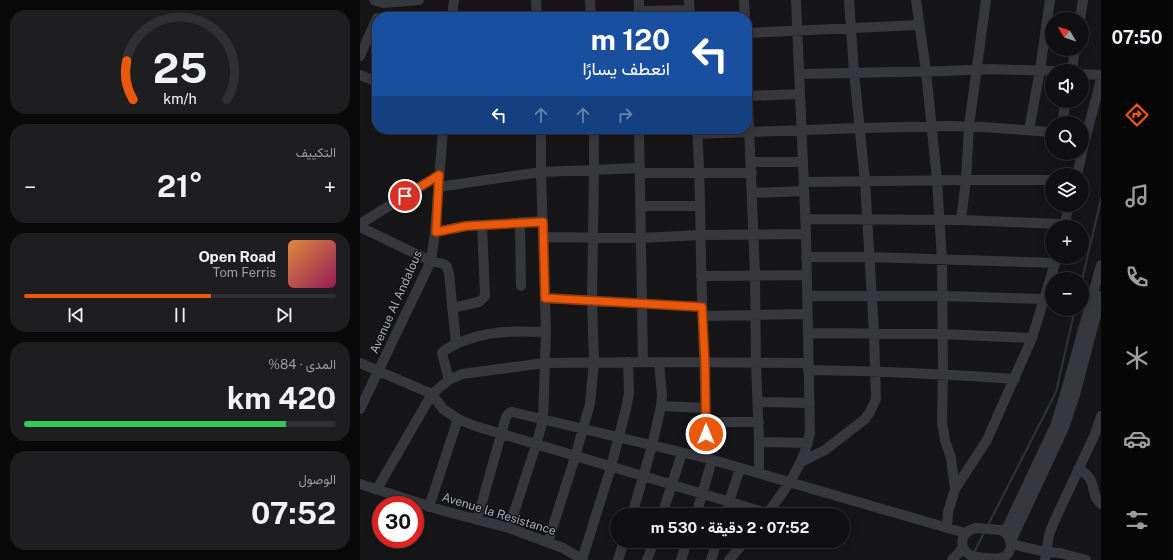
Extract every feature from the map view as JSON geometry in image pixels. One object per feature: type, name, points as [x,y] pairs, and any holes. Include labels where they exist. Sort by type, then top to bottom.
[{"type":"street","points":[[378,12],[381,1],[419,0]]},
{"type":"street","points":[[453,12],[454,0]]},
{"type":"street","points":[[536,0],[537,12]]},
{"type":"street","points":[[590,0],[591,12]]},
{"type":"street","points":[[639,0],[639,12]]},
{"type":"street","points":[[744,0],[745,12]]},
{"type":"street","points":[[770,508],[790,482],[801,462],[810,433],[806,234],[796,0]]},
{"type":"street","points":[[801,462],[825,450],[865,419],[876,399],[876,371],[868,220],[854,72],[849,0]]},
{"type":"street","points":[[916,0],[926,71],[940,220],[944,374],[942,422],[945,440],[951,458],[955,489]]},
{"type":"street","points":[[961,220],[966,180],[969,126],[978,69],[986,0]]},
{"type":"street","points":[[1029,130],[1040,70],[1050,0]]},
{"type":"street","points":[[1081,12],[1083,0]]},
{"type":"street","points":[[659,12],[689,9]]},
{"type":"street","points":[[752,33],[919,25]]},
{"type":"street","points":[[360,56],[372,28]]},
{"type":"street","points":[[800,74],[978,69],[1045,70]]},
{"type":"street","points":[[360,74],[372,80]]},
{"type":"street","points":[[1089,74],[1101,75]]},
{"type":"street","points":[[1089,119],[1101,79]]},
{"type":"street","points":[[752,96],[800,94]]},
{"type":"street","points":[[752,132],[969,126],[1045,131]]},
{"type":"street","name":"Avenue Al Andalous","points":[[360,409],[431,261],[436,232],[443,134]]},
{"type":"street","points":[[509,528],[543,420],[546,332],[541,134]]},
{"type":"street","points":[[548,542],[590,404],[594,362],[592,301],[594,134]]},
{"type":"street","points":[[639,134],[643,362]]},
{"type":"street","points":[[697,134],[706,422],[709,459],[703,493],[698,508]]},
{"type":"street","points":[[750,134],[759,422],[759,473]]},
{"type":"street","points":[[751,162],[803,162]]},
{"type":"street","points":[[438,187],[541,172],[594,170],[752,173]]},
{"type":"street","points":[[360,224],[439,175]]},
{"type":"street","points":[[752,193],[804,186],[865,181],[1045,180]]},
{"type":"street","points":[[641,206],[699,206]]},
{"type":"street","points":[[805,220],[961,220],[1045,225]]},
{"type":"street","points":[[520,222],[521,286]]},
{"type":"street","points":[[436,232],[482,225],[543,222]]},
{"type":"street","points":[[452,308],[478,302],[485,296],[482,225]]},
{"type":"street","points":[[360,228],[431,261],[444,264],[448,269],[456,344]]},
{"type":"street","points":[[544,237],[641,238],[700,235],[806,234]]},
{"type":"street","points":[[806,258],[1045,260]]},
{"type":"street","points":[[947,528],[948,512],[955,489],[988,440],[1032,338],[1055,264]]},
{"type":"street","points":[[1004,532],[1055,426],[1101,265]]},
{"type":"street","points":[[701,276],[806,275]]},
{"type":"street","points":[[807,296],[942,296],[1044,299]]},
{"type":"street","points":[[952,560],[965,554],[972,556],[1001,558],[1007,555],[1011,543],[1064,428],[1075,395],[1101,296]]},
{"type":"street","points":[[545,298],[643,304],[756,316],[807,314]]},
{"type":"street","points":[[449,380],[442,353],[456,344],[488,333],[546,332]]},
{"type":"street","points":[[808,333],[942,334],[1032,338]]},
{"type":"street","points":[[377,489],[432,394],[449,380],[462,374],[545,362],[658,362],[756,363],[1015,379]]},
{"type":"street","points":[[582,560],[611,467],[626,409],[629,393],[628,362]]},
{"type":"street","points":[[634,508],[652,446],[661,406],[662,395],[658,362]]},
{"type":"street","points":[[360,363],[432,394],[443,410],[458,419],[475,426],[575,457],[703,493],[749,508]]},
{"type":"street","points":[[758,402],[810,403]]},
{"type":"street","points":[[661,406],[706,408]]},
{"type":"street","points":[[477,520],[507,415],[511,412],[709,459],[965,533]]},
{"type":"street","points":[[1046,556],[1053,524],[1078,469],[1098,435],[1101,416]]},
{"type":"street","points":[[429,507],[458,419]]},
{"type":"street","points":[[706,422],[759,422]]},
{"type":"street","points":[[759,442],[808,443]]},
{"type":"street","points":[[667,508],[672,484],[682,453]]},
{"type":"street","points":[[727,508],[740,468]]},
{"type":"street","points":[[1078,469],[1089,476],[1097,500],[1101,504]]},
{"type":"street","name":"Avenue la Resistance","points":[[360,484],[429,507],[509,528],[572,552],[582,560]]},
{"type":"street","points":[[965,554],[962,540],[965,533],[976,528],[1001,530],[1011,543],[1046,556],[1060,553],[1086,560]]},
{"type":"street","points":[[618,560],[622,548]]},
{"type":"street","points":[[647,560],[651,548]]},
{"type":"street","points":[[681,560],[685,548]]},
{"type":"street","points":[[711,560],[715,548]]},
{"type":"street","points":[[729,560],[739,548]]},
{"type":"waterway","points":[[1084,272],[1101,199]]},
{"type":"waterway","points":[[988,525],[1056,392],[1073,316]]},
{"type":"waterway","points":[[973,554],[984,533]]},
{"type":"route","points":[[405,196],[439,175],[436,232],[466,226],[543,222],[545,298],[702,307],[705,363],[706,434]]}]
